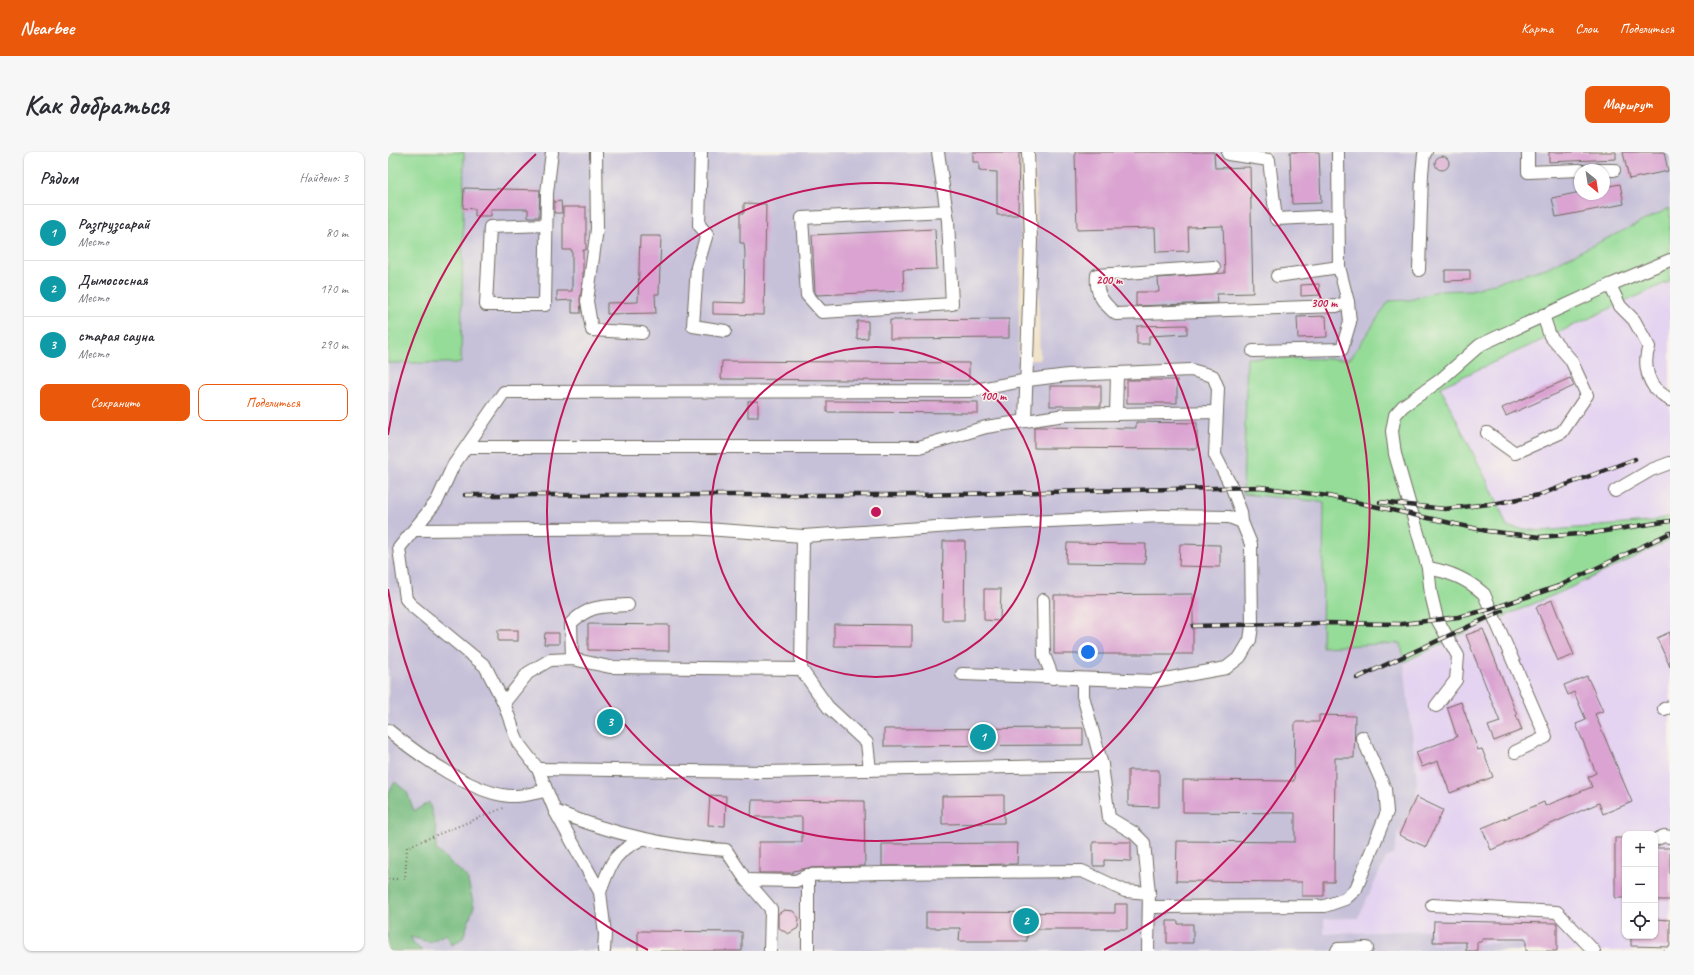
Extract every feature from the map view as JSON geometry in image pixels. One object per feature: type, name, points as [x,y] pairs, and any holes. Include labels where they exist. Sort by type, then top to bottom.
[{"type":"lane","points":[[546,225],[490,227],[486,305],[545,305],[547,193],[552,152]]},
{"type":"lane","points":[[596,152],[597,230],[587,301],[592,330],[642,333]]},
{"type":"lane","points":[[701,152],[699,225],[707,234],[697,267],[693,326],[725,331]]},
{"type":"lane","points":[[938,152],[946,211],[952,304],[822,312],[807,295],[802,218],[946,211]]},
{"type":"lane","points":[[1025,421],[1028,380],[1031,241],[1028,152]]},
{"type":"lane","points":[[1253,351],[1342,349],[1350,322],[1348,302],[1339,267],[1338,152]]},
{"type":"lane","points":[[1419,270],[1422,174],[1424,154],[1426,152]]},
{"type":"lane","points":[[1528,152],[1528,172],[1574,170]]},
{"type":"lane","points":[[1228,154],[1269,160],[1276,219],[1339,216]]},
{"type":"lane","points":[[1436,706],[1456,680],[1458,656],[1437,619],[1431,594],[1428,568],[1395,454],[1392,431],[1395,415],[1402,406],[1439,381],[1480,345],[1610,285],[1670,260]]},
{"type":"lane","points":[[1214,267],[1097,274],[1096,284],[1103,303],[1116,314],[1336,306],[1348,302]]},
{"type":"lane","points":[[1277,276],[1339,267]]},
{"type":"lane","points":[[1610,285],[1620,306],[1634,320],[1649,346],[1645,356],[1647,368],[1654,388],[1670,400]]},
{"type":"lane","points":[[1487,433],[1515,453],[1562,432],[1587,395],[1572,360],[1550,336],[1543,315]]},
{"type":"lane","points":[[604,951],[605,934],[600,892],[555,811],[538,769],[518,743],[504,703],[485,666],[411,605],[406,599],[393,546],[414,530],[437,502],[453,466],[504,392],[970,390],[1068,375],[1191,370],[1213,376],[1218,388],[1215,455],[1232,488],[1241,512],[1242,522],[1251,544],[1252,626],[1250,640],[1240,657],[1226,668],[1154,681],[962,674]]},
{"type":"lane","points":[[1116,414],[1117,373]]},
{"type":"lane","points":[[467,447],[919,447],[986,427],[1065,415],[1217,412]]},
{"type":"lane","points":[[1615,491],[1651,470],[1670,463]]},
{"type":"lane","points":[[414,530],[692,528],[803,536],[981,524],[1162,516],[1229,517],[1242,522]]},
{"type":"lane","points":[[803,536],[801,669],[828,707],[867,743],[870,770]]},
{"type":"lane","points":[[1428,568],[1450,572],[1472,583],[1484,594],[1546,737],[1514,752]]},
{"type":"lane","points":[[1044,600],[1044,655],[1053,678]]},
{"type":"lane","points":[[572,659],[571,623],[580,614],[592,608],[628,605]]},
{"type":"lane","points":[[504,703],[528,672],[550,660],[572,659],[610,666],[801,669]]},
{"type":"lane","points":[[1082,679],[1083,696],[1102,765],[1109,818],[1134,833],[1144,843],[1150,893],[1148,951]]},
{"type":"lane","points":[[388,730],[402,742],[451,774],[479,790],[515,796],[546,791]]},
{"type":"lane","points":[[1149,907],[1325,906],[1345,899],[1356,889],[1387,812],[1385,789],[1362,737]]},
{"type":"lane","points":[[538,769],[764,772],[1102,765]]},
{"type":"lane","points":[[555,811],[584,822],[642,839],[726,850],[746,880],[770,909],[770,951]]},
{"type":"lane","points":[[1658,838],[1664,836],[1670,837]]},
{"type":"lane","points":[[600,892],[611,863],[624,848],[642,839]]},
{"type":"lane","points":[[746,880],[796,882],[808,875],[882,873],[1082,871],[1125,891],[1150,893]]},
{"type":"lane","points":[[808,875],[808,951]]},
{"type":"lane","points":[[1432,905],[1557,912],[1594,951]]},
{"type":"lane","points":[[1337,951],[1338,949],[1367,948]]},
{"type":"path","points":[[388,879],[405,879],[407,847],[510,805]]},
{"type":"shaded area","points":[[464,152],[1020,152],[1021,241],[1018,361],[1040,360],[1035,152],[1670,152],[1670,208],[1546,268],[1471,290],[1438,291],[1410,300],[1389,301],[1350,359],[1247,358],[1324,502],[1322,647],[1402,643],[1417,781],[1416,797],[1398,834],[1394,854],[1386,858],[1358,918],[1324,919],[1324,934],[1431,930],[1432,944],[1524,943],[1524,951],[388,951],[388,363],[461,363]]},
{"type":"shaded area","points":[[1670,281],[1670,516],[1648,522],[1541,531],[1506,527],[1498,503],[1440,387]]},
{"type":"shaded area","points":[[1670,540],[1670,951],[1376,951],[1324,934],[1324,919],[1358,918],[1386,858],[1394,854],[1398,834],[1416,797],[1417,781],[1404,662],[1462,634],[1561,592]]},
{"type":"green space","points":[[388,152],[464,152],[461,363],[388,363]]},
{"type":"green space","points":[[1670,208],[1670,281],[1440,387],[1498,503],[1507,527],[1541,531],[1648,522],[1670,516],[1670,540],[1561,592],[1462,634],[1404,662],[1401,643],[1322,647],[1324,502],[1243,494],[1247,358],[1350,359],[1389,301],[1410,300],[1438,291],[1471,290],[1546,268]]},
{"type":"green space","points":[[395,782],[407,792],[414,811],[429,802],[436,828],[436,850],[467,877],[474,906],[463,938],[452,945],[446,934],[430,942],[410,937],[416,946],[423,951],[388,951],[388,793]]},
{"type":"building","points":[[973,152],[1019,152],[1018,215],[997,215],[997,172],[979,171],[979,162],[973,162]]},
{"type":"building","points":[[1075,152],[1214,152],[1215,168],[1250,167],[1253,293],[1217,294],[1218,303],[1136,306],[1136,292],[1159,292],[1158,278],[1225,273],[1223,226],[1188,227],[1189,251],[1156,252],[1155,228],[1077,230]]},
{"type":"building","points":[[1290,152],[1319,152],[1321,203],[1292,204]]},
{"type":"building","points":[[1549,152],[1616,152],[1616,159],[1549,162]]},
{"type":"building","points":[[1623,152],[1664,152],[1668,171],[1629,179]]},
{"type":"building","points":[[1439,156],[1445,156],[1449,160],[1449,166],[1445,170],[1439,170],[1435,166],[1435,160]]},
{"type":"building","points":[[1620,184],[1624,204],[1556,217],[1552,198],[1574,193],[1574,200],[1610,200],[1610,186]]},
{"type":"building","points":[[464,188],[540,190],[539,217],[528,217],[528,209],[491,209],[491,216],[475,216],[475,209],[463,208]]},
{"type":"building","points":[[561,201],[562,213],[554,213],[554,202]]},
{"type":"building","points":[[744,203],[766,204],[764,315],[713,314],[713,302],[744,303],[745,253],[744,243],[740,243],[740,213],[744,213]]},
{"type":"building","points":[[563,207],[586,207],[586,250],[583,250],[583,278],[580,300],[581,313],[572,313],[572,300],[557,301],[557,291],[572,291],[572,250],[563,250]]},
{"type":"building","points":[[935,229],[937,269],[903,270],[904,291],[817,295],[815,292],[812,235]]},
{"type":"building","points":[[640,236],[661,236],[659,294],[655,294],[656,313],[607,314],[607,303],[638,302]]},
{"type":"building","points":[[1445,270],[1470,270],[1470,280],[1445,281]]},
{"type":"building","points":[[1319,284],[1320,295],[1301,296],[1301,285]]},
{"type":"building","points":[[1326,316],[1327,337],[1298,338],[1297,317]]},
{"type":"building","points":[[1009,319],[1009,338],[890,339],[890,320]]},
{"type":"building","points":[[857,321],[868,321],[868,338],[857,339]]},
{"type":"building","points":[[1187,325],[1187,334],[1149,336],[1149,344],[1137,344],[1137,326]]},
{"type":"building","points":[[722,361],[969,363],[969,381],[721,379]]},
{"type":"building","points":[[1570,378],[1574,386],[1506,416],[1502,408]]},
{"type":"building","points":[[1127,380],[1177,380],[1177,403],[1127,403]]},
{"type":"building","points":[[1050,386],[1101,386],[1101,406],[1050,406]]},
{"type":"building","points":[[748,401],[758,401],[758,417],[748,417]]},
{"type":"building","points":[[827,401],[978,402],[978,413],[827,412]]},
{"type":"building","points":[[1136,422],[1197,423],[1197,449],[1034,448],[1034,427],[1136,428]]},
{"type":"building","points":[[943,541],[965,541],[964,620],[942,620]]},
{"type":"building","points":[[1067,543],[1146,544],[1145,564],[1066,563]]},
{"type":"building","points":[[1180,544],[1220,545],[1220,567],[1179,566]]},
{"type":"building","points":[[984,589],[1001,589],[1000,621],[984,620]]},
{"type":"building","points":[[1193,594],[1193,654],[1054,654],[1054,595]]},
{"type":"building","points":[[1552,600],[1574,655],[1558,661],[1536,607]]},
{"type":"building","points":[[588,624],[669,625],[669,651],[588,650]]},
{"type":"building","points":[[834,624],[912,625],[912,647],[834,646]]},
{"type":"building","points":[[1483,629],[1522,730],[1494,741],[1488,726],[1500,722],[1466,635]]},
{"type":"building","points":[[498,630],[518,630],[518,641],[498,641]]},
{"type":"building","points":[[1670,632],[1670,667],[1657,638]]},
{"type":"building","points":[[545,633],[559,633],[559,644],[544,644]]},
{"type":"building","points":[[1587,676],[1603,711],[1595,714],[1632,802],[1603,814],[1599,803],[1491,850],[1482,828],[1544,802],[1545,806],[1592,787],[1588,777],[1596,773],[1576,724],[1586,720],[1574,692],[1568,695],[1564,685]]},
{"type":"building","points":[[1461,702],[1478,750],[1482,749],[1493,777],[1450,793],[1438,761],[1422,767],[1416,752],[1457,737],[1447,707]]},
{"type":"building","points":[[1319,715],[1355,716],[1354,758],[1335,758],[1334,882],[1324,882],[1324,896],[1302,896],[1302,882],[1176,881],[1177,841],[1295,842],[1295,813],[1183,812],[1183,780],[1294,781],[1295,722],[1319,722]]},
{"type":"building","points":[[599,716],[621,716],[621,729],[599,729]]},
{"type":"building","points":[[1083,728],[1083,745],[884,746],[884,729]]},
{"type":"building","points":[[1128,770],[1159,770],[1159,807],[1128,806]]},
{"type":"building","points":[[710,795],[726,796],[725,826],[708,825]]},
{"type":"building","points":[[1004,795],[1004,823],[942,824],[942,796]]},
{"type":"building","points":[[1416,797],[1443,810],[1426,847],[1399,835]]},
{"type":"building","points":[[752,800],[864,801],[865,866],[808,868],[793,871],[793,873],[759,873],[759,842],[802,842],[802,817],[751,817]]},
{"type":"building","points":[[1615,838],[1622,838],[1622,898],[1615,898]]},
{"type":"building","points":[[1093,842],[1131,842],[1131,861],[1104,860],[1104,866],[1093,866]]},
{"type":"building","points":[[1018,843],[1017,864],[882,866],[882,844]]},
{"type":"building","points":[[1658,848],[1670,848],[1670,900],[1658,900]]},
{"type":"building","points":[[1115,904],[1127,904],[1127,929],[1027,929],[1027,941],[959,941],[960,928],[926,928],[926,912],[1115,913]]},
{"type":"building","points":[[784,910],[793,911],[799,918],[798,928],[788,934],[778,927],[778,914]]},
{"type":"building","points":[[1658,919],[1670,920],[1670,947],[1631,946],[1631,939],[1658,939]]},
{"type":"building","points":[[1167,921],[1178,921],[1178,924],[1193,924],[1193,943],[1167,943]]},
{"type":"building","points":[[1434,921],[1557,923],[1557,951],[1526,951],[1526,939],[1482,939],[1482,942],[1477,942],[1477,951],[1466,951],[1466,942],[1433,942]]},
{"type":"building","points":[[638,931],[742,932],[742,951],[638,951]]},
{"type":"railway","points":[[1380,502],[1445,509],[1498,503],[1539,495],[1635,459]]},
{"type":"railway","points":[[465,495],[918,495],[1260,487],[1328,496],[1487,531],[1540,537],[1592,533],[1670,521]]},
{"type":"railway","points":[[1555,588],[1670,533]]},
{"type":"railway","points":[[1193,626],[1322,623],[1402,624],[1458,617],[1491,609],[1559,586]]},
{"type":"railway","points":[[1357,678],[1502,611]]},
{"type":"place","name":"старая сауна","points":[[610,722]]},
{"type":"place","name":"Разгрузсарай","points":[[983,737]]},
{"type":"place","name":"Дымососная","points":[[1026,921]]}]
